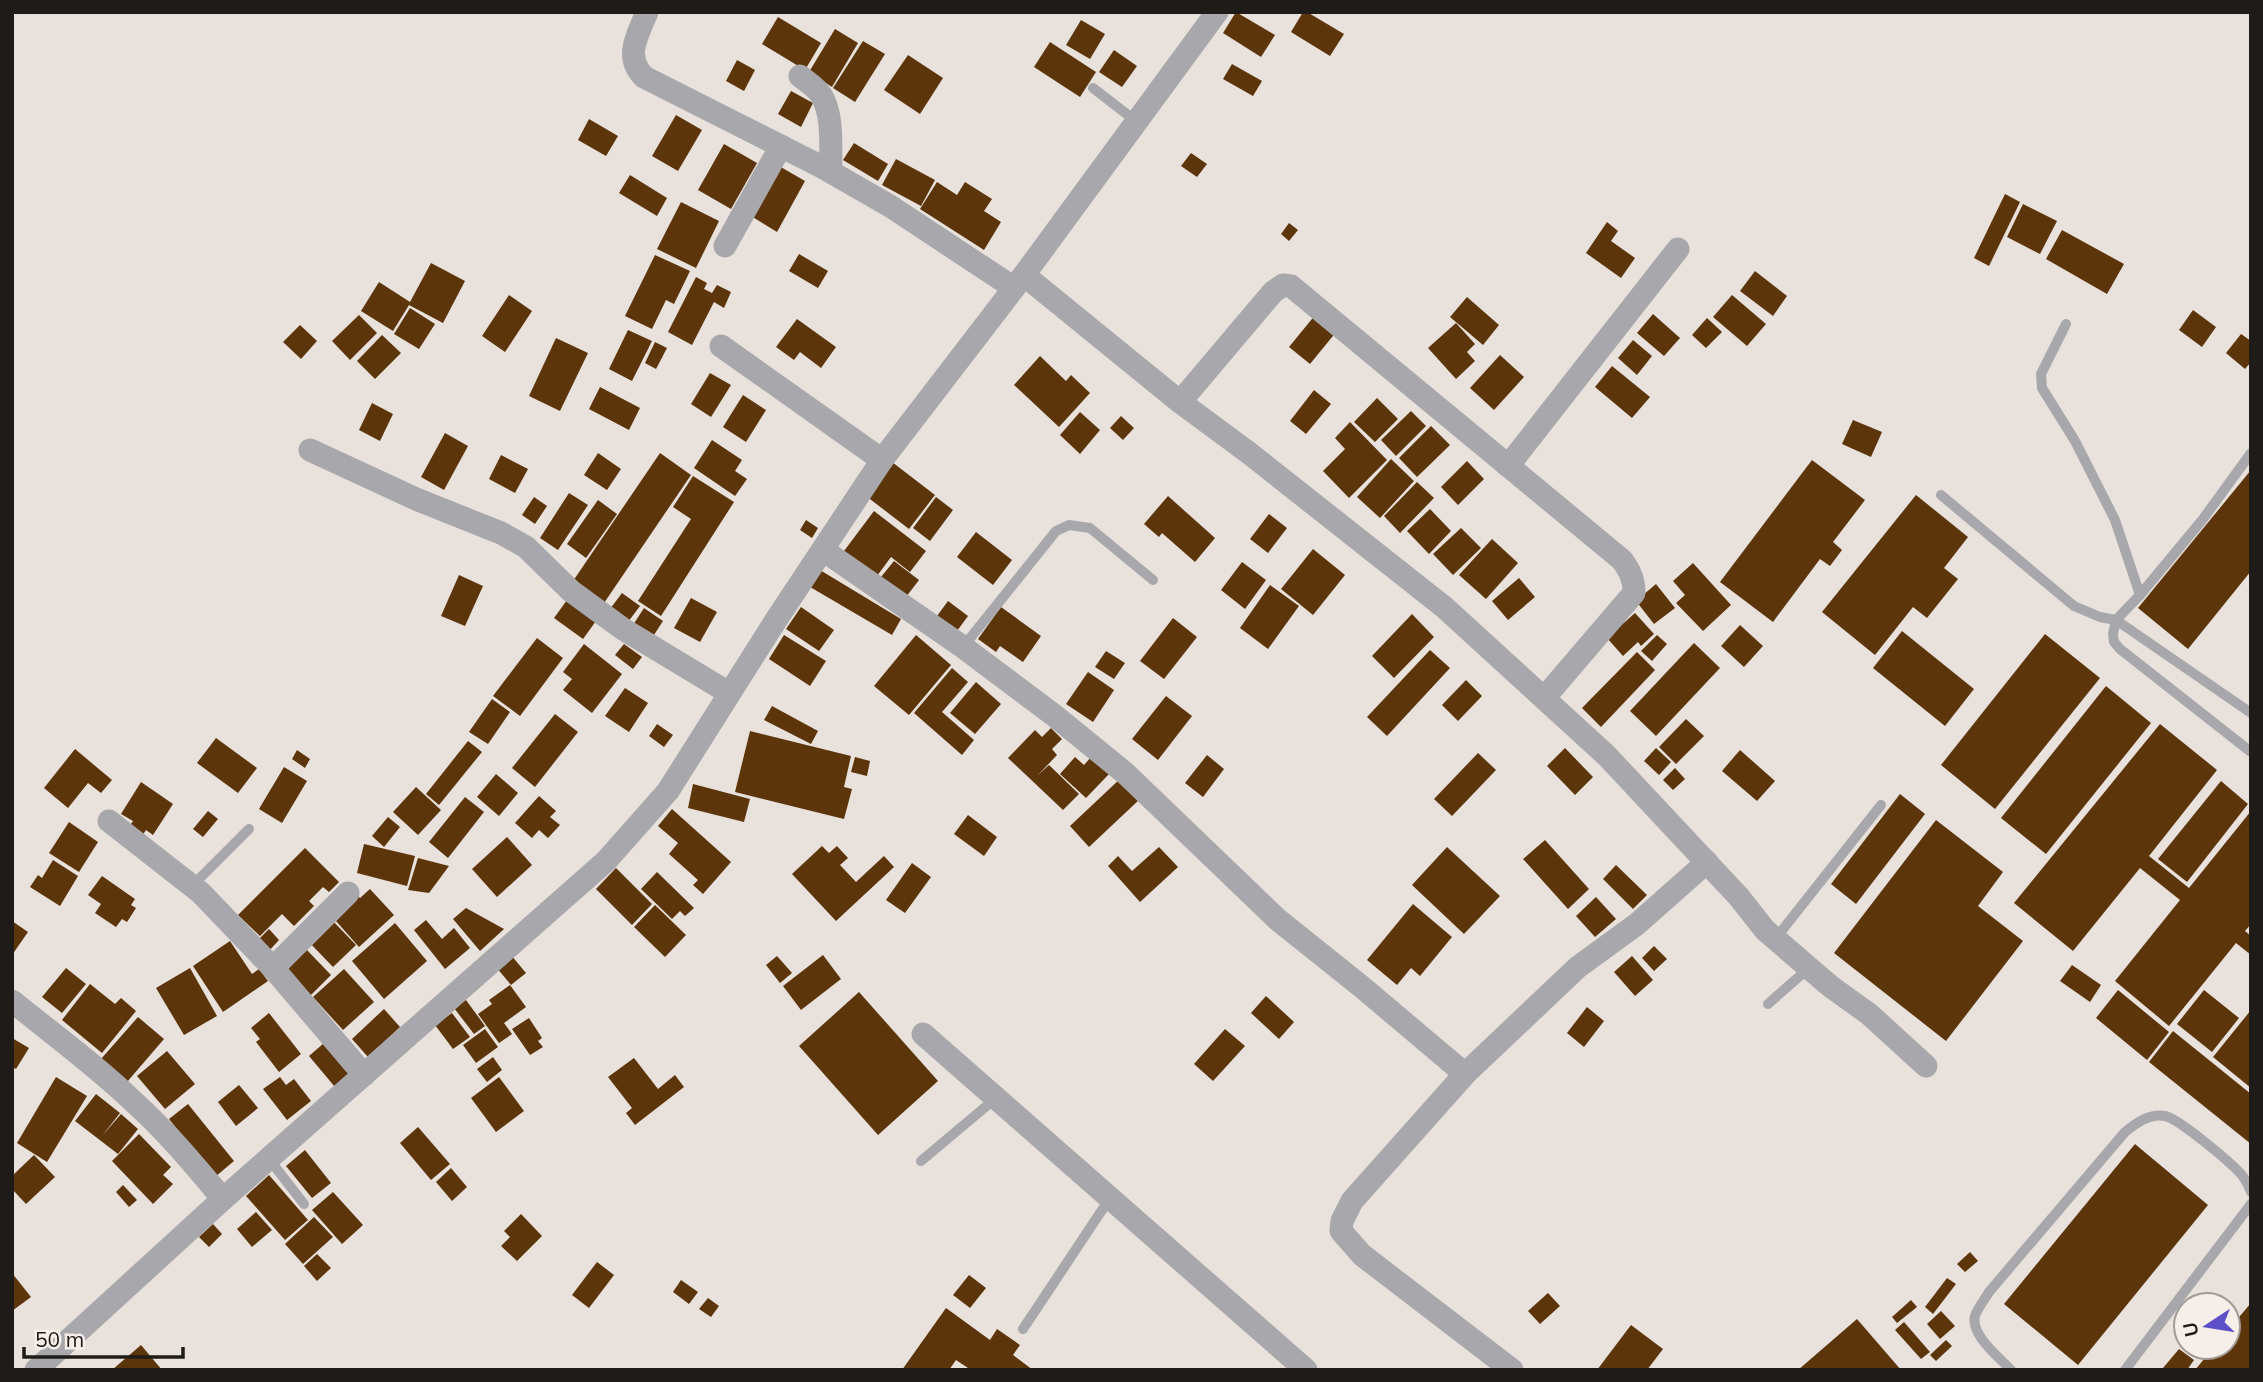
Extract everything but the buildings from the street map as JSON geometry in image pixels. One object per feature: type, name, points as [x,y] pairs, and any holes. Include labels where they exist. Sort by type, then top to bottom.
[{"type":"street","points":[[646,12],[634,44],[632,59],[644,77],[831,171],[1019,282],[1260,461],[1444,607],[1545,697],[1606,755],[1707,862],[1765,930],[1830,986],[1869,1014],[1926,1066]]},
{"type":"street","points":[[36,1370],[223,1199],[614,853],[668,791],[882,460],[1019,282],[1217,12]]},
{"type":"street","points":[[800,76],[819,92],[824,100],[829,125],[831,171]]},
{"type":"street","points":[[725,246],[781,146]]},
{"type":"street","points":[[1508,466],[1678,248]]},
{"type":"street","points":[[1180,402],[1273,292],[1287,285],[1622,560],[1634,582],[1634,593],[1545,697]]},
{"type":"street","points":[[720,346],[882,460]]},
{"type":"street","points":[[310,450],[517,542],[571,591],[623,629],[729,693]]},
{"type":"street","points":[[823,550],[963,647],[1125,773],[1276,919],[1465,1074]]},
{"type":"street","points":[[109,821],[192,886],[273,968],[364,1075]]},
{"type":"street","points":[[1511,1370],[1362,1255],[1341,1231],[1342,1221],[1352,1201],[1465,1074],[1578,968],[1637,924],[1707,862]]},
{"type":"street","points":[[273,968],[348,893]]},
{"type":"street","points":[[12,1002],[101,1071],[137,1104],[223,1199]]},
{"type":"street","points":[[923,1034],[1306,1370]]},
{"type":"lane","points":[[1093,88],[1137,122]]},
{"type":"lane","points":[[2066,324],[2041,374],[2042,388],[2075,441],[2115,520],[2140,595]]},
{"type":"lane","points":[[2251,453],[2203,519],[2116,620],[2113,634],[2120,649],[2251,752]]},
{"type":"lane","points":[[1941,495],[2074,606],[2100,617],[2116,620],[2251,713]]},
{"type":"lane","points":[[963,647],[1056,531],[1069,525],[1090,528],[1153,580]]},
{"type":"lane","points":[[1776,938],[1881,805]]},
{"type":"lane","points":[[192,886],[250,829]]},
{"type":"lane","points":[[1768,1004],[1810,967]]},
{"type":"lane","points":[[921,1161],[996,1098]]},
{"type":"lane","points":[[2011,1370],[1985,1343],[1976,1329],[1975,1317],[1989,1292],[2125,1132],[2137,1123],[2157,1116],[2172,1118],[2238,1171],[2251,1192]]},
{"type":"lane","points":[[269,1159],[303,1204]]},
{"type":"lane","points":[[1023,1329],[1110,1199]]},
{"type":"lane","points":[[2125,1370],[2251,1204]]}]
